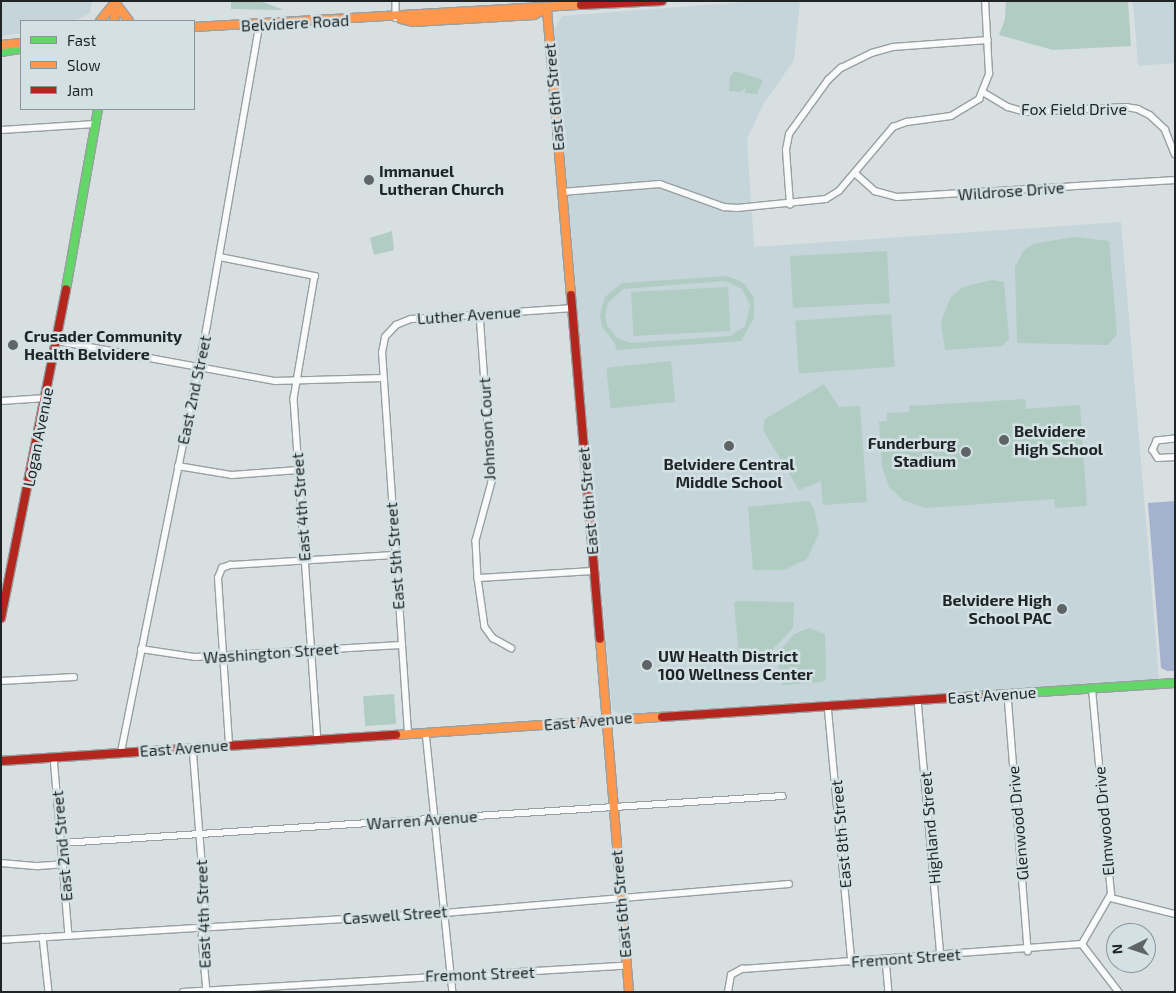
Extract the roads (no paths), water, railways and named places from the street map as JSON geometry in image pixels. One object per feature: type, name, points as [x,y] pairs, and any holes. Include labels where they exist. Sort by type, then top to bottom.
[{"type":"street","points":[[396,1],[396,18]]},
{"type":"street","name":"Belvidere Road","points":[[195,27],[259,26],[533,7],[546,10],[662,1]]},
{"type":"street","points":[[562,192],[660,184],[724,207],[790,205],[826,199],[839,191],[855,174],[893,127],[957,114],[970,107],[983,92],[989,74],[985,1]]},
{"type":"street","points":[[101,20],[116,2]]},
{"type":"street","points":[[114,20],[116,2]]},
{"type":"street","points":[[116,2],[128,20]]},
{"type":"street","name":"East 6th Street","points":[[546,10],[629,992]]},
{"type":"street","name":"East 2nd Street","points":[[121,752],[199,369],[259,26]]},
{"type":"street","points":[[790,205],[786,150],[789,134],[828,80],[841,68],[872,53],[893,47],[988,40]]},
{"type":"street","points":[[1,45],[20,43]]},
{"type":"street","points":[[1,52],[20,49]]},
{"type":"street","name":"Fox Field Drive","points":[[983,92],[1008,107],[1025,112],[1126,107],[1138,110],[1150,115],[1165,129],[1175,154]]},
{"type":"street","name":"Logan Avenue","points":[[1,616],[57,341],[98,110]]},
{"type":"street","points":[[1,130],[95,124]]},
{"type":"street","name":"Wildrose Drive","points":[[855,174],[875,191],[897,197],[1175,180]]},
{"type":"street","name":"East 4th Street","points":[[220,257],[315,276],[294,382],[298,470],[318,739]]},
{"type":"street","name":"Luther Avenue","points":[[383,378],[382,347],[388,333],[396,325],[411,319],[571,308]]},
{"type":"street","name":"Johnson Court","points":[[480,314],[492,482],[476,541],[478,578],[485,627],[493,638],[512,648]]},
{"type":"street","points":[[57,341],[199,369],[294,382],[383,378]]},
{"type":"street","name":"East 5th Street","points":[[383,378],[408,733]]},
{"type":"street","points":[[1,401],[46,398]]},
{"type":"street","points":[[1175,439],[1157,442],[1153,450],[1158,458],[1175,458]]},
{"type":"street","points":[[178,466],[232,475],[298,470]]},
{"type":"street","points":[[229,744],[218,578],[222,568],[230,564],[395,555]]},
{"type":"street","points":[[478,578],[594,571]]},
{"type":"street","name":"Washington Street","points":[[141,649],[195,657],[401,645]]},
{"type":"street","points":[[1,681],[74,677]]},
{"type":"street","name":"East Avenue","points":[[1,761],[229,744],[1175,683]]},
{"type":"street","name":"Elmwood Drive","points":[[1082,944],[1111,898],[1092,689]]},
{"type":"street","name":"Glenwood Drive","points":[[1008,695],[1028,951]]},
{"type":"street","name":"Highland Street","points":[[918,700],[940,956]]},
{"type":"street","name":"East 8th Street","points":[[828,705],[852,962]]},
{"type":"street","points":[[426,732],[453,992]]},
{"type":"street","name":"East 4th Street","points":[[193,747],[198,833],[206,913],[204,927],[207,991]]},
{"type":"street","name":"East 2nd Street","points":[[54,757],[70,935]]},
{"type":"street","name":"Warren Avenue","points":[[62,843],[782,796]]},
{"type":"street","points":[[1,863],[38,866],[64,864]]},
{"type":"street","name":"Caswell Street","points":[[1,940],[620,900],[679,891],[789,884]]},
{"type":"street","points":[[1111,898],[1175,914]]},
{"type":"street","points":[[43,937],[48,992]]},
{"type":"street","points":[[1082,944],[1119,992]]},
{"type":"street","name":"Fremont Street","points":[[728,992],[731,975],[742,969],[1028,951],[1082,944]]},
{"type":"street","points":[[886,959],[889,992]]},
{"type":"street","name":"Fremont Street","points":[[183,992],[627,966]]},
{"type":"water","points":[[1175,501],[1175,671],[1167,671],[1161,668],[1148,503]]},
{"type":"place","name":"Immanuel Lutheran Church","points":[[369,180]]},
{"type":"place","name":"Crusader Community Health Belvidere","points":[[13,345]]},
{"type":"place","name":"Belvidere High School","points":[[1004,440]]},
{"type":"place","name":"Belvidere Central Middle School","points":[[729,446]]},
{"type":"place","name":"Funderburg Stadium","points":[[966,452]]},
{"type":"place","name":"Belvidere High School PAC","points":[[1062,609]]},
{"type":"place","name":"UW Health District 100 Wellness Center","points":[[647,665]]}]
